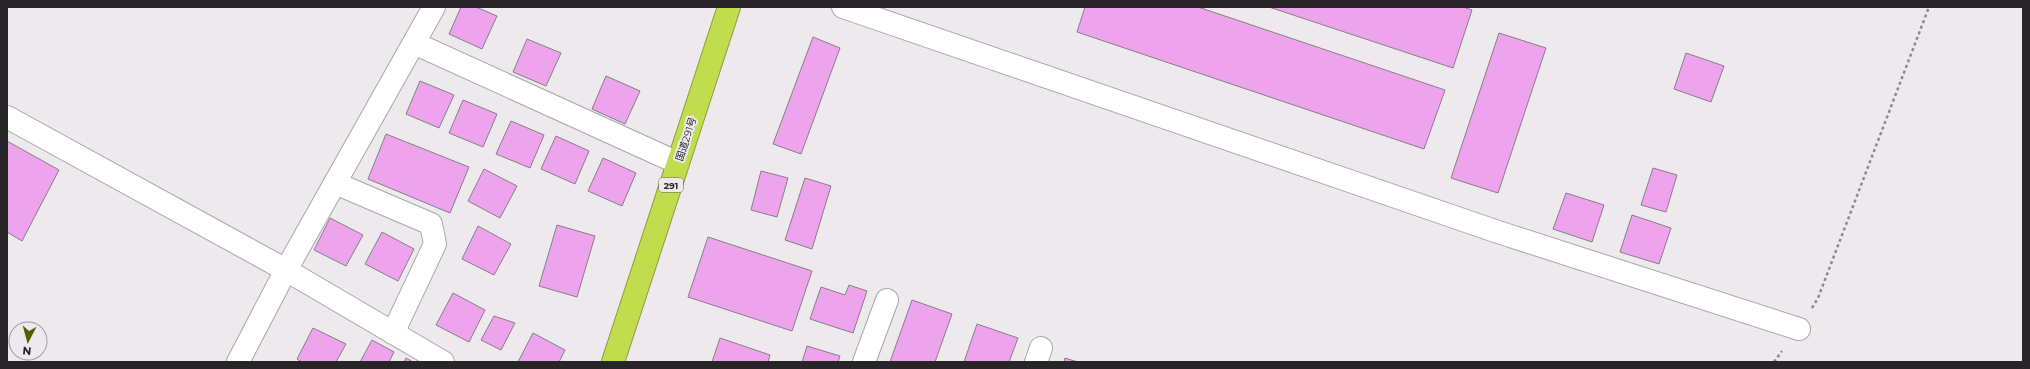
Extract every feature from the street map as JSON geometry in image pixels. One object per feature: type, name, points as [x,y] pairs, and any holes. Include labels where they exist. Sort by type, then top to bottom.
[{"type":"highway","name":"国道291号","points":[[613,362],[729,7]]},
{"type":"street","points":[[238,362],[286,270],[434,7]]},
{"type":"street","points":[[843,7],[1498,232],[1799,329]]},
{"type":"street","points":[[414,43],[678,163]]},
{"type":"street","points":[[7,117],[286,270],[443,362]]},
{"type":"street","points":[[335,183],[431,224],[435,244],[393,333]]},
{"type":"street","points":[[864,362],[887,300]]},
{"type":"path","points":[[1774,362],[1799,329],[1818,298],[1929,7]]},
{"type":"building","points":[[461,7],[476,7],[497,16],[482,49],[449,34]]},
{"type":"building","points":[[1085,7],[1198,7],[1445,90],[1424,149],[1077,32]]},
{"type":"building","points":[[1269,7],[1463,7],[1472,10],[1453,68]]},
{"type":"building","points":[[1499,33],[1546,48],[1498,193],[1451,178]]},
{"type":"building","points":[[813,37],[840,48],[801,154],[773,144]]},
{"type":"building","points":[[527,39],[561,53],[546,86],[513,72]]},
{"type":"building","points":[[1686,53],[1724,66],[1711,102],[1674,89]]},
{"type":"building","points":[[606,76],[640,91],[625,124],[592,109]]},
{"type":"building","points":[[420,81],[454,95],[439,128],[406,114]]},
{"type":"building","points":[[463,100],[497,114],[483,147],[449,133]]},
{"type":"building","points":[[511,121],[544,135],[530,168],[496,154]]},
{"type":"building","points":[[386,134],[469,167],[450,213],[368,179]]},
{"type":"building","points":[[556,136],[589,151],[575,184],[541,169]]},
{"type":"building","points":[[7,141],[59,170],[22,241],[7,232]]},
{"type":"building","points":[[603,158],[636,173],[622,206],[588,191]]},
{"type":"building","points":[[1653,168],[1677,175],[1666,212],[1641,205]]},
{"type":"building","points":[[484,169],[517,186],[500,218],[468,201]]},
{"type":"building","points":[[761,171],[788,178],[777,217],[751,210]]},
{"type":"building","points":[[805,178],[831,186],[812,249],[785,240]]},
{"type":"building","points":[[1566,193],[1604,205],[1592,242],[1553,229]]},
{"type":"building","points":[[1632,215],[1671,228],[1659,264],[1620,252]]},
{"type":"building","points":[[330,218],[363,235],[346,266],[314,250]]},
{"type":"building","points":[[557,225],[595,236],[577,297],[539,286]]},
{"type":"building","points":[[478,226],[511,244],[494,275],[462,259]]},
{"type":"building","points":[[382,232],[414,249],[398,281],[365,264]]},
{"type":"building","points":[[708,237],[812,271],[792,331],[688,297]]},
{"type":"building","points":[[849,285],[867,291],[853,333],[810,319],[821,287],[845,295]]},
{"type":"building","points":[[453,293],[485,310],[469,342],[436,325]]},
{"type":"building","points":[[912,300],[952,314],[935,362],[890,362]]},
{"type":"building","points":[[494,316],[515,323],[501,350],[481,340]]},
{"type":"building","points":[[977,324],[1018,338],[1009,362],[964,362]]},
{"type":"building","points":[[313,328],[346,344],[336,362],[302,362],[297,359]]},
{"type":"building","points":[[533,333],[565,350],[559,362],[518,362]]},
{"type":"building","points":[[720,338],[770,355],[768,362],[712,362]]},
{"type":"building","points":[[372,340],[394,352],[389,362],[360,362]]},
{"type":"building","points":[[807,346],[840,356],[838,362],[802,362]]},
{"type":"building","points":[[406,358],[413,362],[404,362]]},
{"type":"building","points":[[1065,358],[1078,362],[1064,362]]}]
